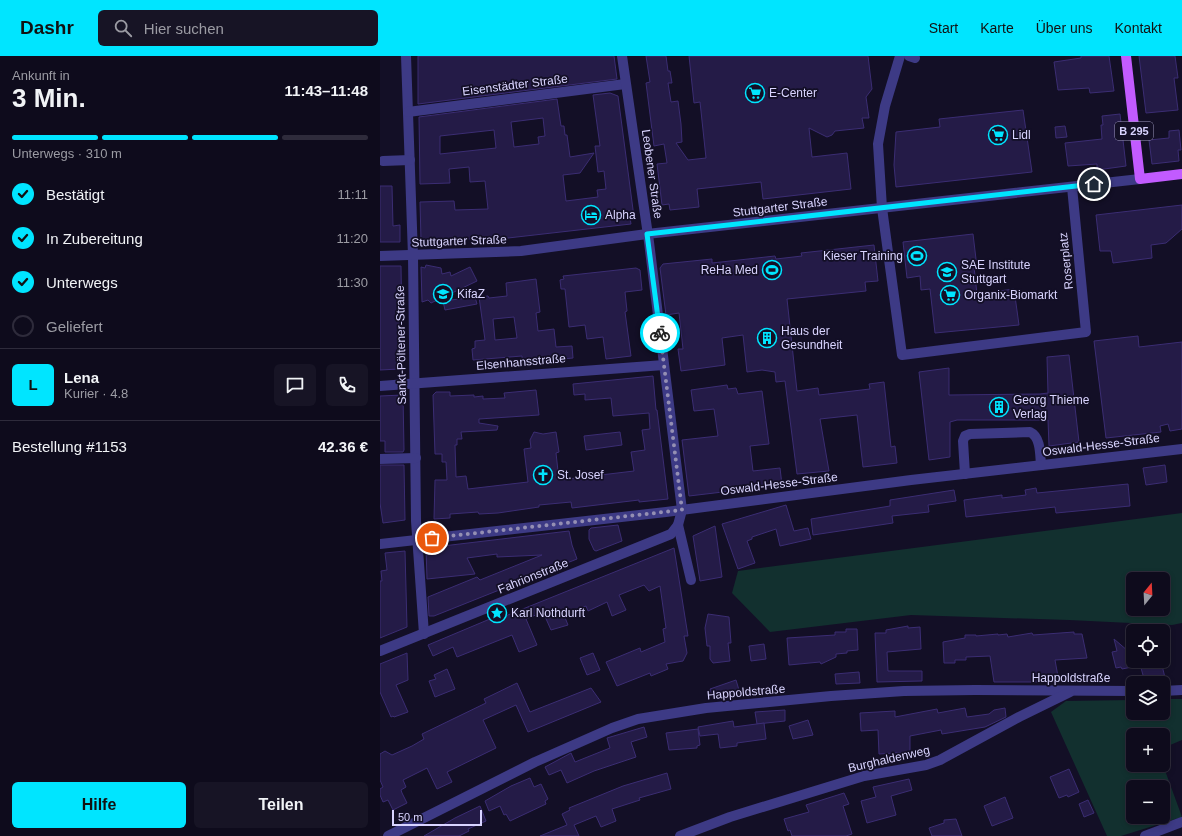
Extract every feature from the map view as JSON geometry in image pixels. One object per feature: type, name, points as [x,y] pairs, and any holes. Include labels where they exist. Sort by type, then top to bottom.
[{"type":"main road","name":"B 295","points":[[1126,56],[1140,179]]},
{"type":"main road","name":"Stuttgarter Straße","points":[[1140,179],[1182,174]]},
{"type":"street","name":"Sankt-Pöltener-Straße","points":[[406,56],[413,256],[417,540],[424,634]]},
{"type":"street","name":"Leobener Straße","points":[[622,56],[647,234],[682,510]]},
{"type":"street","points":[[882,208],[878,144],[885,106],[900,56]]},
{"type":"street","name":"Eisenstädter Straße","points":[[408,112],[625,84]]},
{"type":"street","points":[[383,161],[410,160]]},
{"type":"street","name":"Stuttgarter Straße","points":[[380,256],[521,251],[647,234],[1140,179]]},
{"type":"street","name":"Roserplatz","points":[[882,208],[902,355],[1086,332],[1072,187]]},
{"type":"street","name":"Elsenhansstraße","points":[[380,386],[664,365]]},
{"type":"street","points":[[965,474],[963,441],[965,436],[970,434],[1030,432],[1034,434],[1037,440],[1041,466]]},
{"type":"street","name":"Oswald-Hesse-Straße","points":[[380,544],[682,510],[965,474],[1182,449]]},
{"type":"street","points":[[380,459],[416,458]]},
{"type":"street","points":[[682,510],[678,525],[691,580]]},
{"type":"street","name":"Fahrionstraße","points":[[380,651],[671,534],[678,525]]},
{"type":"street","name":"Happoldstraße","points":[[388,836],[535,762],[612,728],[638,719],[706,708],[890,692],[975,690],[1126,691]]},
{"type":"street","points":[[1170,691],[1182,690]]},
{"type":"street","name":"Burghaldenweg","points":[[680,836],[730,817],[864,776],[926,765],[940,760],[1019,716],[1072,691]]},
{"type":"street","points":[[1145,836],[1182,822]]},
{"type":"green space","points":[[1182,513],[1182,623],[1172,625],[911,615],[770,632],[732,593],[738,571]]},
{"type":"green space","points":[[1170,699],[1182,699],[1182,740],[1170,745],[1170,728],[1126,728],[1126,772],[1166,772],[1168,780],[1126,780],[1126,824],[1160,824],[1121,836],[1107,836],[1051,712],[1066,701],[1126,700],[1126,720],[1170,720]]},
{"type":"green space","points":[[1170,784],[1182,817],[1170,821]]},
{"type":"building","points":[[418,56],[614,56],[617,79],[418,104]]},
{"type":"building","points":[[646,56],[666,56],[668,71],[670,71],[672,83],[668,83],[671,102],[678,101],[681,124],[682,142],[676,143],[688,160],[706,158],[700,102],[694,103],[689,56],[868,56],[872,89],[866,97],[869,118],[862,118],[864,128],[835,131],[832,135],[827,137],[809,128],[812,157],[847,153],[851,189],[763,199],[761,182],[697,189],[699,207],[670,210],[669,204],[662,205],[657,164],[667,163],[664,144],[654,146],[646,83],[650,82]]},
{"type":"building","points":[[1081,56],[1109,56],[1114,91],[1090,93],[1089,88],[1058,90],[1054,62],[1081,58]]},
{"type":"building","points":[[1139,56],[1175,56],[1178,78],[1174,78],[1178,110],[1146,113]]},
{"type":"building","points":[[610,93],[618,96],[634,217],[630,218],[631,224],[508,238],[421,240],[420,202],[454,201],[455,210],[488,209],[485,181],[470,182],[469,167],[449,169],[450,183],[420,184],[419,117],[557,99],[561,126],[564,126],[565,135],[567,135],[570,157],[594,153],[580,173],[563,175],[566,201],[598,197],[597,190],[606,189],[604,171],[598,172],[595,146],[600,146],[593,95]],"holes":[[[543,118],[545,136],[538,137],[539,144],[514,147],[511,122]],[[494,130],[496,148],[440,154],[440,136]]]},
{"type":"building","points":[[1023,110],[1032,172],[896,187],[894,165],[896,132],[940,127],[939,119]]},
{"type":"building","points":[[1120,114],[1126,166],[1097,170],[1097,164],[1068,166],[1065,143],[1102,139],[1102,116]]},
{"type":"building","points":[[1065,126],[1067,137],[1056,138],[1055,127]]},
{"type":"building","points":[[1179,130],[1181,150],[1178,150],[1179,161],[1152,164],[1149,140],[1169,138],[1169,131]]},
{"type":"building","points":[[380,186],[392,186],[393,226],[400,225],[400,242],[380,242]]},
{"type":"building","points":[[1182,205],[1182,229],[1166,243],[1151,245],[1152,258],[1113,263],[1111,251],[1100,251],[1096,215]]},
{"type":"building","points":[[973,234],[976,259],[979,262],[974,267],[977,294],[1014,289],[1019,325],[935,333],[930,289],[921,290],[920,276],[907,278],[903,242]]},
{"type":"building","points":[[874,245],[878,281],[865,282],[866,291],[787,299],[797,391],[818,388],[819,395],[870,389],[869,384],[884,382],[891,447],[895,446],[897,463],[863,467],[857,415],[820,419],[829,471],[797,474],[785,381],[776,382],[775,372],[762,370],[747,372],[743,335],[722,338],[725,365],[681,371],[678,349],[683,349],[679,313],[666,315],[660,268],[663,264],[712,259],[712,263],[775,256],[776,259],[802,256],[801,253]]},
{"type":"building","points":[[426,265],[441,268],[442,274],[450,272],[451,276],[470,267],[477,281],[431,303],[428,300],[422,302],[421,267],[425,268]]},
{"type":"building","points":[[380,266],[401,266],[402,333],[399,333],[400,369],[380,370]]},
{"type":"building","points":[[636,268],[640,270],[642,290],[625,292],[627,311],[625,312],[631,356],[606,359],[603,337],[587,339],[585,325],[569,327],[565,289],[561,289],[560,280],[564,279],[563,276]]},
{"type":"building","points":[[536,279],[540,312],[536,313],[538,331],[554,329],[556,347],[572,346],[573,358],[542,361],[542,364],[523,366],[522,356],[473,360],[472,349],[475,348],[475,341],[485,340],[479,297],[488,296],[489,298],[507,296],[506,283]],"holes":[[[514,317],[517,338],[495,340],[493,319]]]},
{"type":"building","points":[[475,297],[477,304],[445,310],[443,301]]},
{"type":"building","points":[[1138,336],[1139,347],[1182,342],[1182,429],[1170,431],[1168,424],[1160,426],[1161,432],[1106,438],[1094,341]]},
{"type":"building","name":"Georg Thieme Verlag","points":[[1069,355],[1079,442],[1049,446],[1048,420],[957,420],[950,422],[950,457],[929,460],[919,372],[949,368],[949,395],[1040,394],[1048,393],[1047,357]]},
{"type":"building","points":[[653,376],[668,499],[639,502],[639,500],[572,508],[571,502],[539,505],[539,507],[498,513],[479,514],[478,512],[450,514],[450,518],[434,519],[435,480],[447,480],[446,462],[442,462],[442,454],[435,454],[433,395],[436,392],[450,392],[450,396],[483,396],[483,399],[505,398],[504,393],[536,390],[539,415],[479,419],[479,423],[498,426],[497,430],[461,432],[462,439],[457,439],[457,445],[455,445],[456,477],[466,476],[468,489],[528,482],[524,449],[531,448],[530,440],[534,432],[543,434],[556,432],[559,452],[556,453],[559,480],[634,471],[631,452],[645,450],[642,430],[650,429],[649,413],[613,416],[611,398],[585,400],[585,394],[574,395],[573,384]]},
{"type":"building","points":[[727,385],[728,389],[736,388],[738,394],[762,391],[769,444],[750,446],[753,471],[780,468],[782,485],[689,496],[682,440],[718,436],[714,409],[694,411],[691,390]]},
{"type":"building","points":[[403,395],[404,450],[403,452],[385,452],[385,441],[380,441],[380,396]]},
{"type":"building","points":[[620,432],[622,445],[586,450],[584,436]]},
{"type":"building","points":[[380,465],[404,465],[405,520],[383,523],[380,503]]},
{"type":"building","points":[[1165,465],[1167,482],[1146,485],[1143,468]]},
{"type":"building","points":[[1128,484],[1130,506],[1056,513],[1055,507],[966,517],[964,500],[1002,495],[1002,498],[1026,495],[1025,490],[1036,488],[1037,493]]},
{"type":"building","points":[[954,490],[956,501],[928,505],[929,512],[892,516],[893,523],[813,535],[811,519],[890,506],[890,500]]},
{"type":"building","points":[[786,505],[794,531],[808,528],[811,539],[780,546],[776,529],[752,537],[752,539],[747,541],[755,563],[738,569],[722,524]]},
{"type":"building","points":[[618,525],[622,541],[596,551],[594,550],[589,539],[589,530],[591,528]]},
{"type":"building","points":[[715,526],[722,577],[700,581],[693,536]]},
{"type":"building","points":[[569,531],[577,559],[434,616],[429,616],[428,597],[477,577],[480,580],[542,555],[497,557],[497,554],[467,558],[475,574],[427,579],[426,548]]},
{"type":"building","points":[[674,548],[688,636],[684,636],[687,653],[683,661],[666,664],[668,669],[651,676],[650,673],[617,686],[606,662],[640,648],[641,652],[665,642],[663,629],[666,628],[660,586],[649,591],[644,585],[619,595],[626,610],[612,616],[607,602],[588,611],[586,606],[564,615],[568,625],[551,630],[543,612],[526,619],[537,645],[519,652],[512,635],[457,657],[453,647],[433,656],[428,645],[497,616],[498,619]]},
{"type":"building","points":[[405,551],[407,627],[380,638],[380,581],[382,581],[381,571],[387,570],[385,553]]},
{"type":"building","points":[[708,614],[729,617],[731,643],[728,643],[730,661],[713,663],[710,659],[710,646],[707,646],[705,628]]},
{"type":"building","points":[[908,626],[908,628],[920,627],[921,649],[887,652],[888,671],[922,671],[922,681],[877,682],[875,633],[886,633],[886,630]]},
{"type":"building","points":[[846,629],[857,629],[858,650],[836,654],[836,657],[821,664],[820,662],[789,665],[787,638],[835,635],[835,632],[846,632]]},
{"type":"building","points":[[1074,632],[1074,634],[1082,634],[1087,658],[1055,660],[1059,682],[994,682],[990,656],[966,657],[966,660],[955,660],[955,663],[944,663],[943,642],[965,638],[965,635],[976,636],[1007,634],[1008,637],[1032,633],[1033,635]]},
{"type":"building","points":[[1114,639],[1126,649],[1127,668],[1122,669],[1121,667],[1116,668],[1112,652],[1117,651]]},
{"type":"building","points":[[764,644],[766,659],[751,661],[749,646]]},
{"type":"building","points":[[407,653],[408,680],[396,685],[408,712],[391,717],[380,692],[380,664]]},
{"type":"building","points":[[593,653],[600,670],[587,675],[580,658]]},
{"type":"building","points":[[1141,668],[1163,668],[1165,676],[1143,676]]},
{"type":"building","points":[[447,669],[455,689],[435,697],[429,681],[436,679],[434,675]]},
{"type":"building","points":[[859,672],[860,683],[836,684],[835,674]]},
{"type":"building","points":[[736,680],[739,690],[711,693],[710,689]]},
{"type":"building","points":[[517,683],[530,712],[591,688],[601,702],[528,732],[516,705],[483,720],[496,748],[447,772],[452,782],[437,789],[427,768],[403,780],[406,787],[401,790],[407,803],[393,810],[388,800],[383,802],[380,795],[380,789],[383,787],[380,780],[380,754],[385,751],[392,755],[412,746],[424,739],[422,734],[486,703],[484,699]]},
{"type":"building","points":[[965,708],[967,717],[989,714],[994,710],[1005,708],[1006,717],[985,727],[942,734],[941,730],[910,736],[910,752],[879,754],[878,730],[861,731],[860,713],[895,711],[895,717],[937,709],[938,713]]},
{"type":"building","points":[[785,710],[785,721],[757,724],[755,712]]},
{"type":"building","points":[[808,720],[813,735],[793,739],[789,726]]},
{"type":"building","points":[[733,721],[734,727],[764,723],[766,739],[737,743],[737,746],[720,748],[718,734],[700,736],[698,727]]},
{"type":"building","points":[[644,727],[647,737],[631,742],[636,757],[594,771],[567,783],[561,770],[549,775],[545,767],[571,753],[575,762],[610,748],[607,738]]},
{"type":"building","points":[[698,729],[700,745],[697,746],[697,748],[669,750],[666,733]]},
{"type":"building","points":[[1069,769],[1079,792],[1068,797],[1067,795],[1059,798],[1050,777]]},
{"type":"building","points":[[667,773],[671,789],[639,798],[640,800],[612,809],[616,821],[601,827],[596,816],[574,825],[579,836],[540,836],[567,825],[562,814],[570,810],[569,808],[623,786]]},
{"type":"building","points":[[530,778],[534,787],[541,784],[548,799],[545,801],[546,804],[510,821],[506,814],[504,815],[500,806],[489,811],[485,801],[511,786]]},
{"type":"building","points":[[909,779],[912,790],[891,796],[896,815],[867,823],[861,801],[876,797],[873,787]]},
{"type":"building","points":[[844,793],[849,804],[843,806],[852,834],[846,836],[792,836],[790,830],[788,831],[784,819],[809,812],[806,805]]},
{"type":"building","points":[[1005,797],[1013,818],[992,826],[984,806]]},
{"type":"building","points":[[1088,800],[1094,813],[1084,817],[1079,804]]},
{"type":"building","points":[[480,806],[486,821],[468,829],[469,831],[459,836],[424,836],[455,818]]},
{"type":"building","points":[[956,819],[962,836],[932,836],[929,828],[944,823],[944,820]]},
{"type":"way so far","points":[[432,538],[568,524],[682,510],[660,333]]},
{"type":"place","name":"E-Center","points":[[755,93]]},
{"type":"place","name":"Lidl","points":[[998,135]]},
{"type":"place","name":"Alpha","points":[[591,215]]},
{"type":"place","name":"Kieser Training","points":[[917,256]]},
{"type":"place","name":"ReHa Med","points":[[772,270]]},
{"type":"place","name":"SAE Institute Stuttgart","points":[[947,272]]},
{"type":"place","name":"KifaZ","points":[[443,294]]},
{"type":"place","name":"Organix-Biomarkt","points":[[950,295]]},
{"type":"place","name":"Haus der Gesundheit","points":[[767,338]]},
{"type":"place","name":"Georg Thieme Verlag","points":[[999,407]]},
{"type":"place","name":"St. Josef","points":[[543,475]]},
{"type":"place","name":"Karl Nothdurft","points":[[497,613]]},
{"type":"route","points":[[660,333],[647,234],[1094,184]]}]
